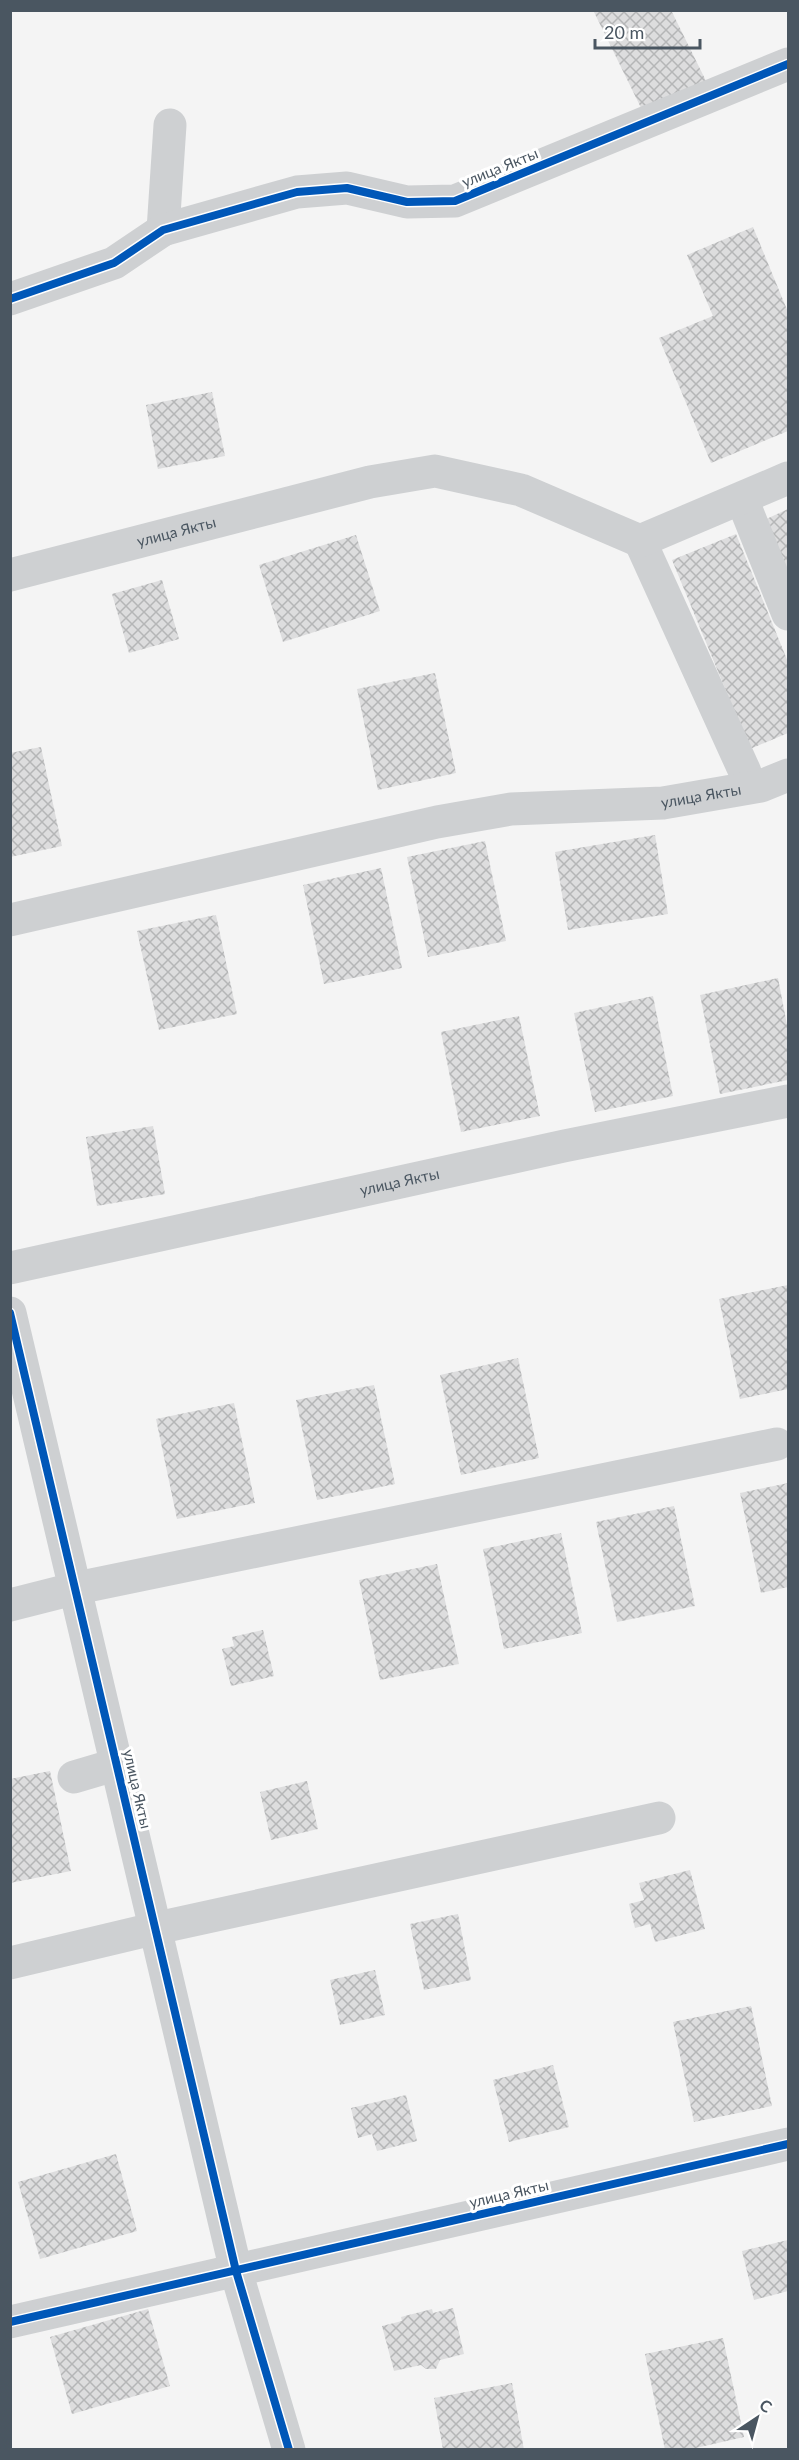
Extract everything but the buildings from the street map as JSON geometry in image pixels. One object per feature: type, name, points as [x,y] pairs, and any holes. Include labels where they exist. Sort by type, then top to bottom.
[{"type":"street","name":"улица Якты","points":[[10,299],[114,263],[164,230],[297,192],[347,188],[407,202],[455,201],[789,64]]},
{"type":"street","points":[[164,230],[170,125]]},
{"type":"street","name":"улица Якты","points":[[10,575],[381,480],[435,471],[521,490],[640,541]]},
{"type":"street","points":[[745,772],[640,541],[789,478]]},
{"type":"street","points":[[742,499],[789,614]]},
{"type":"street","name":"улица Якты","points":[[10,920],[437,822],[511,809],[663,803],[761,786],[789,775]]},
{"type":"street","name":"улица Якты","points":[[10,1268],[564,1146],[789,1101]]},
{"type":"street","name":"улица Якты","points":[[10,1313],[77,1588],[236,2271],[289,2450]]},
{"type":"street","points":[[10,1605],[77,1588],[777,1444]]},
{"type":"street","points":[[74,1777],[118,1764]]},
{"type":"street","points":[[10,1964],[157,1928],[659,1818]]},
{"type":"street","name":"улица Якты","points":[[10,2322],[789,2144]]},
{"type":"cycle path","points":[[10,299],[114,263],[163,230],[297,192],[347,188],[407,202],[455,201],[788,64]]},
{"type":"cycle path","points":[[10,1313],[236,2271],[289,2450]]},
{"type":"cycle path","points":[[10,2322],[788,2144]]}]
